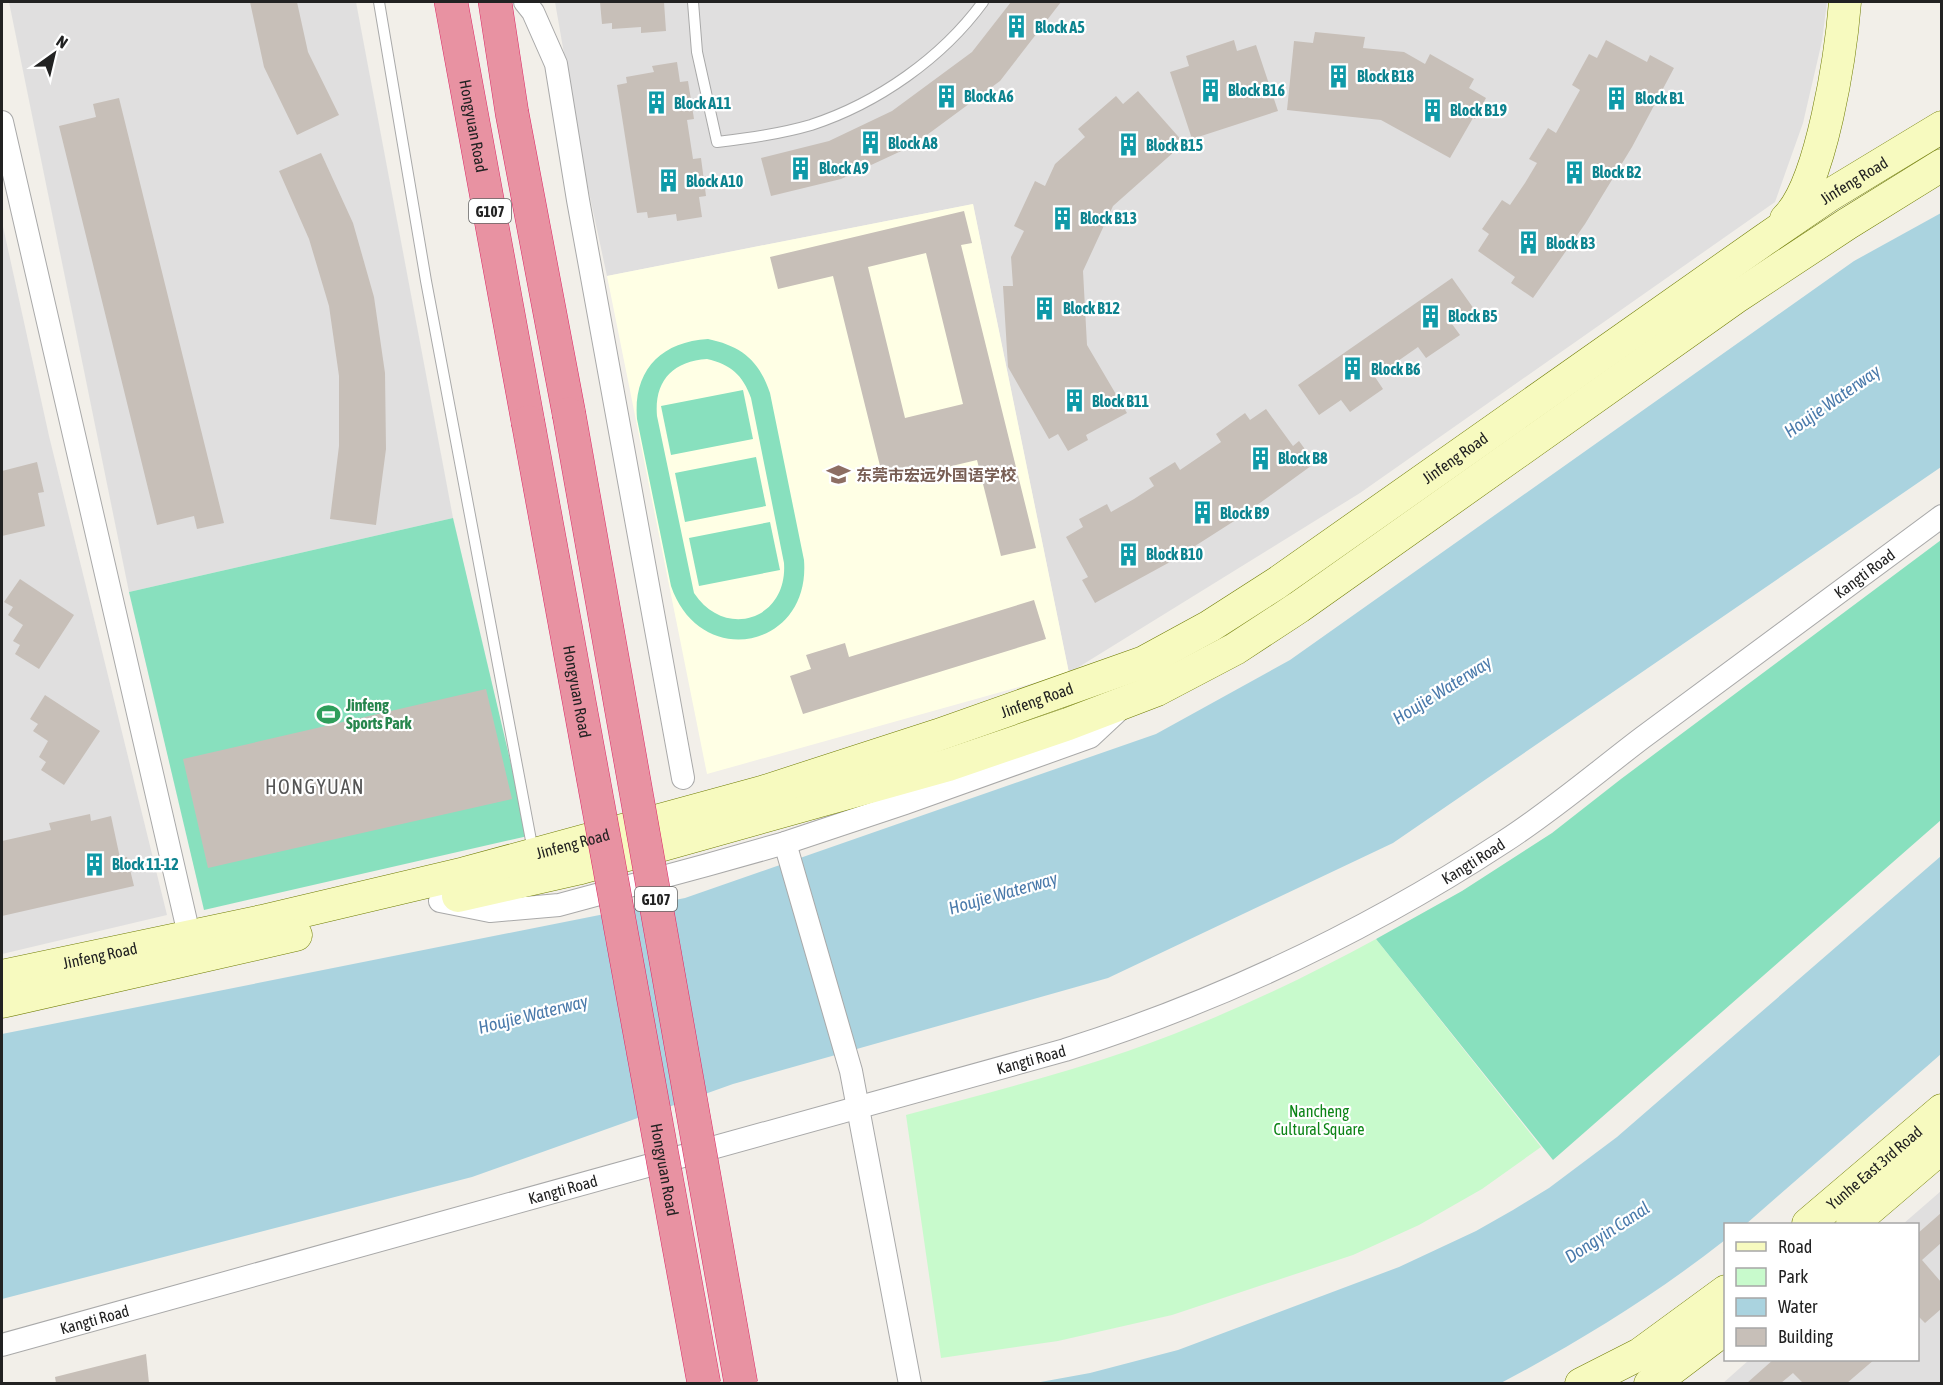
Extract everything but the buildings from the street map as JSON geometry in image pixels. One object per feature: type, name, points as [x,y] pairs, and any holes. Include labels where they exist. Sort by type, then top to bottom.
[{"type":"highway","name":"Hongyuan Road","points":[[451,2],[704,1383]]},
{"type":"highway","name":"G107","points":[[495,2],[514,124],[569,414],[741,1383]]},
{"type":"street","points":[[525,2],[533,12],[556,64],[578,201],[683,778]]},
{"type":"street","points":[[1764,240],[1791,213],[1808,183],[1824,131],[1843,30],[1845,2]]},
{"type":"street","points":[[2,122],[192,947]]},
{"type":"street","name":"Jinfeng Road","points":[[2,976],[192,947],[440,901],[536,866],[938,735],[1144,662],[1210,626],[1277,583],[1828,196],[1941,127]]},
{"type":"street","name":"Jinfeng Road","points":[[2,1002],[192,947],[262,921],[536,866],[577,869],[948,765],[1158,690],[1235,649],[1299,607],[1735,298],[1941,165]]},
{"type":"street","name":"Kangti Road","points":[[2,1346],[1065,1050],[1122,1032],[1243,983],[1336,938],[1399,904],[1469,863],[1540,817],[1941,516]]},
{"type":"street","points":[[440,901],[490,910],[559,905],[785,843],[1090,737],[1130,700]]},
{"type":"street","points":[[785,843],[851,1071],[908,1375]]},
{"type":"street","name":"Yunhe East 3rd Road","points":[[1809,1223],[1941,1110]]},
{"type":"street","name":"Yunhe East 3rd Road","points":[[1853,1223],[1941,1147]]},
{"type":"street","points":[[1581,1383],[1640,1354],[1724,1292]]},
{"type":"street","points":[[1650,1383],[1660,1378],[1724,1329]]},
{"type":"lane","points":[[379,2],[428,293],[536,866]]},
{"type":"lane","points":[[693,2],[697,52],[717,141],[765,136],[793,129],[812,124],[856,106],[898,82],[936,53],[971,18],[983,2]]},
{"type":"shaded area","points":[[9,2],[356,2],[453,518],[129,592]]},
{"type":"shaded area","points":[[555,2],[1827,2],[1822,41],[1803,123],[1775,202],[1360,493],[1069,673],[973,204],[607,276],[585,174]]},
{"type":"shaded area","name":"东莞市宏远外国语学校","points":[[973,204],[1069,673],[707,774],[607,276]]},
{"type":"shaded area","points":[[2,222],[49,436],[167,915],[2,954]]},
{"type":"shaded area","points":[[1941,1191],[1941,1383],[1722,1384],[1748,1361],[1919,1361],[1919,1223],[1904,1223]]},
{"type":"green space","points":[[708,339],[739,350],[754,363],[766,381],[804,560],[801,590],[790,614],[773,630],[751,638],[728,639],[705,630],[685,613],[671,586],[637,419],[637,402],[645,373],[663,353],[691,341]],"holes":[[[707,359],[729,367],[740,377],[748,390],[784,563],[783,583],[776,598],[765,610],[752,617],[737,619],[722,616],[707,608],[694,593],[657,416],[659,393],[668,376],[684,364]]]},
{"type":"green space","points":[[743,390],[753,439],[671,455],[661,406]]},
{"type":"green space","points":[[756,457],[766,506],[685,522],[675,473]]},
{"type":"green space","name":"Jinfeng Sports Park","points":[[453,518],[528,836],[204,910],[129,592]]},
{"type":"green space","points":[[770,522],[780,570],[699,586],[689,538]]},
{"type":"green space","points":[[1941,540],[1941,820],[1553,1160],[1376,939],[1462,891],[1552,833]]},
{"type":"green space","name":"Nancheng Cultural Square","points":[[1376,939],[1541,1147],[1482,1189],[1419,1225],[1353,1255],[1172,1315],[1058,1341],[941,1358],[906,1115],[1073,1069],[1128,1051],[1255,1000]]},
{"type":"water","name":"Houjie Waterway","points":[[1941,213],[1941,467],[1393,843],[1108,978],[733,1084],[472,1177],[2,1299],[2,1034],[685,898],[1156,734],[1290,660],[1854,261]]},
{"type":"water","name":"Dongyin Canal","points":[[1941,856],[1941,1054],[1747,1223],[1724,1223],[1724,1241],[1644,1299],[1558,1352],[1499,1384],[1035,1383],[1090,1373],[1178,1350],[1399,1267],[1476,1231],[1513,1210],[1549,1188],[1617,1137]]},
{"type":"place","name":"Block A5","points":[[1017,27]]},
{"type":"place","name":"Block B18","points":[[1339,76]]},
{"type":"place","name":"Block B16","points":[[1210,90]]},
{"type":"place","name":"Block A6","points":[[946,96]]},
{"type":"place","name":"Block B1","points":[[1617,98]]},
{"type":"place","name":"Block A11","points":[[656,103]]},
{"type":"place","name":"Block B19","points":[[1432,110]]},
{"type":"place","name":"Block A8","points":[[870,143]]},
{"type":"place","name":"Block B15","points":[[1128,145]]},
{"type":"place","name":"Block A9","points":[[801,168]]},
{"type":"place","name":"Block B2","points":[[1574,172]]},
{"type":"place","name":"Block A10","points":[[668,181]]},
{"type":"place","name":"Block B13","points":[[1062,218]]},
{"type":"place","name":"Block B3","points":[[1528,243]]},
{"type":"place","name":"Block B12","points":[[1045,308]]},
{"type":"place","name":"Block B5","points":[[1430,316]]},
{"type":"place","name":"Block B6","points":[[1353,369]]},
{"type":"place","name":"Block B11","points":[[1074,401]]},
{"type":"place","name":"Block B8","points":[[1260,458]]},
{"type":"place","name":"东莞市宏远外国语学校","points":[[838,475]]},
{"type":"place","name":"Block B9","points":[[1202,513]]},
{"type":"place","name":"Block B10","points":[[1128,554]]},
{"type":"place","name":"Jinfeng Sports Park","points":[[328,714]]},
{"type":"place","name":"Block 11-12","points":[[94,864]]},
{"type":"district","name":"HONGYUAN","points":[[315,786]]}]
